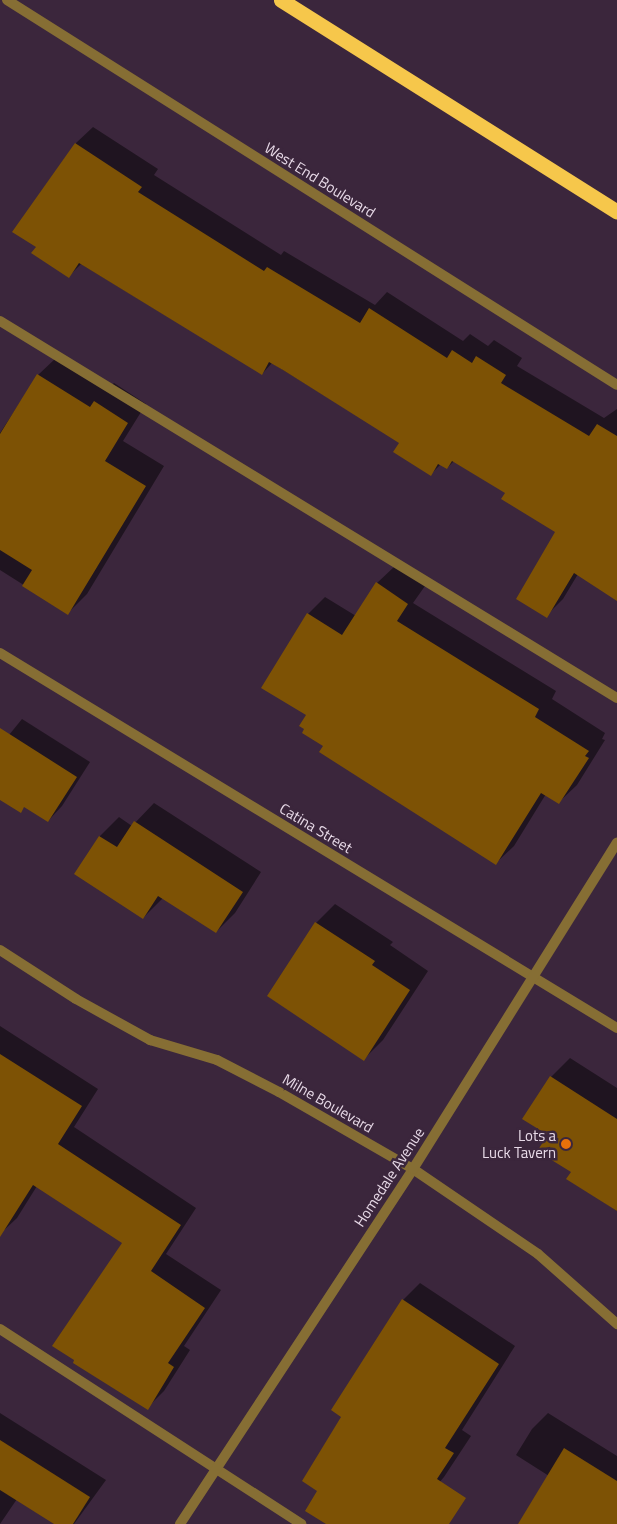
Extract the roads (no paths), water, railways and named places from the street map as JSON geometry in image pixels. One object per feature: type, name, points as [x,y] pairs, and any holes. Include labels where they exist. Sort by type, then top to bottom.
[{"type":"highway","points":[[281,0],[617,212]]},
{"type":"street","name":"West End Boulevard","points":[[7,0],[617,385]]},
{"type":"street","points":[[0,321],[617,698]]},
{"type":"street","name":"Catina Street","points":[[0,653],[617,1028]]},
{"type":"street","name":"Homedale Avenue","points":[[180,1524],[413,1170],[531,976],[617,842]]},
{"type":"street","name":"Milne Boulevard","points":[[0,950],[76,999],[150,1040],[217,1060],[279,1092],[413,1170],[538,1254],[617,1324]]},
{"type":"street","points":[[0,1329],[302,1524]]},
{"type":"place","name":"Lots a Luck Tavern","points":[[566,1144]]}]
